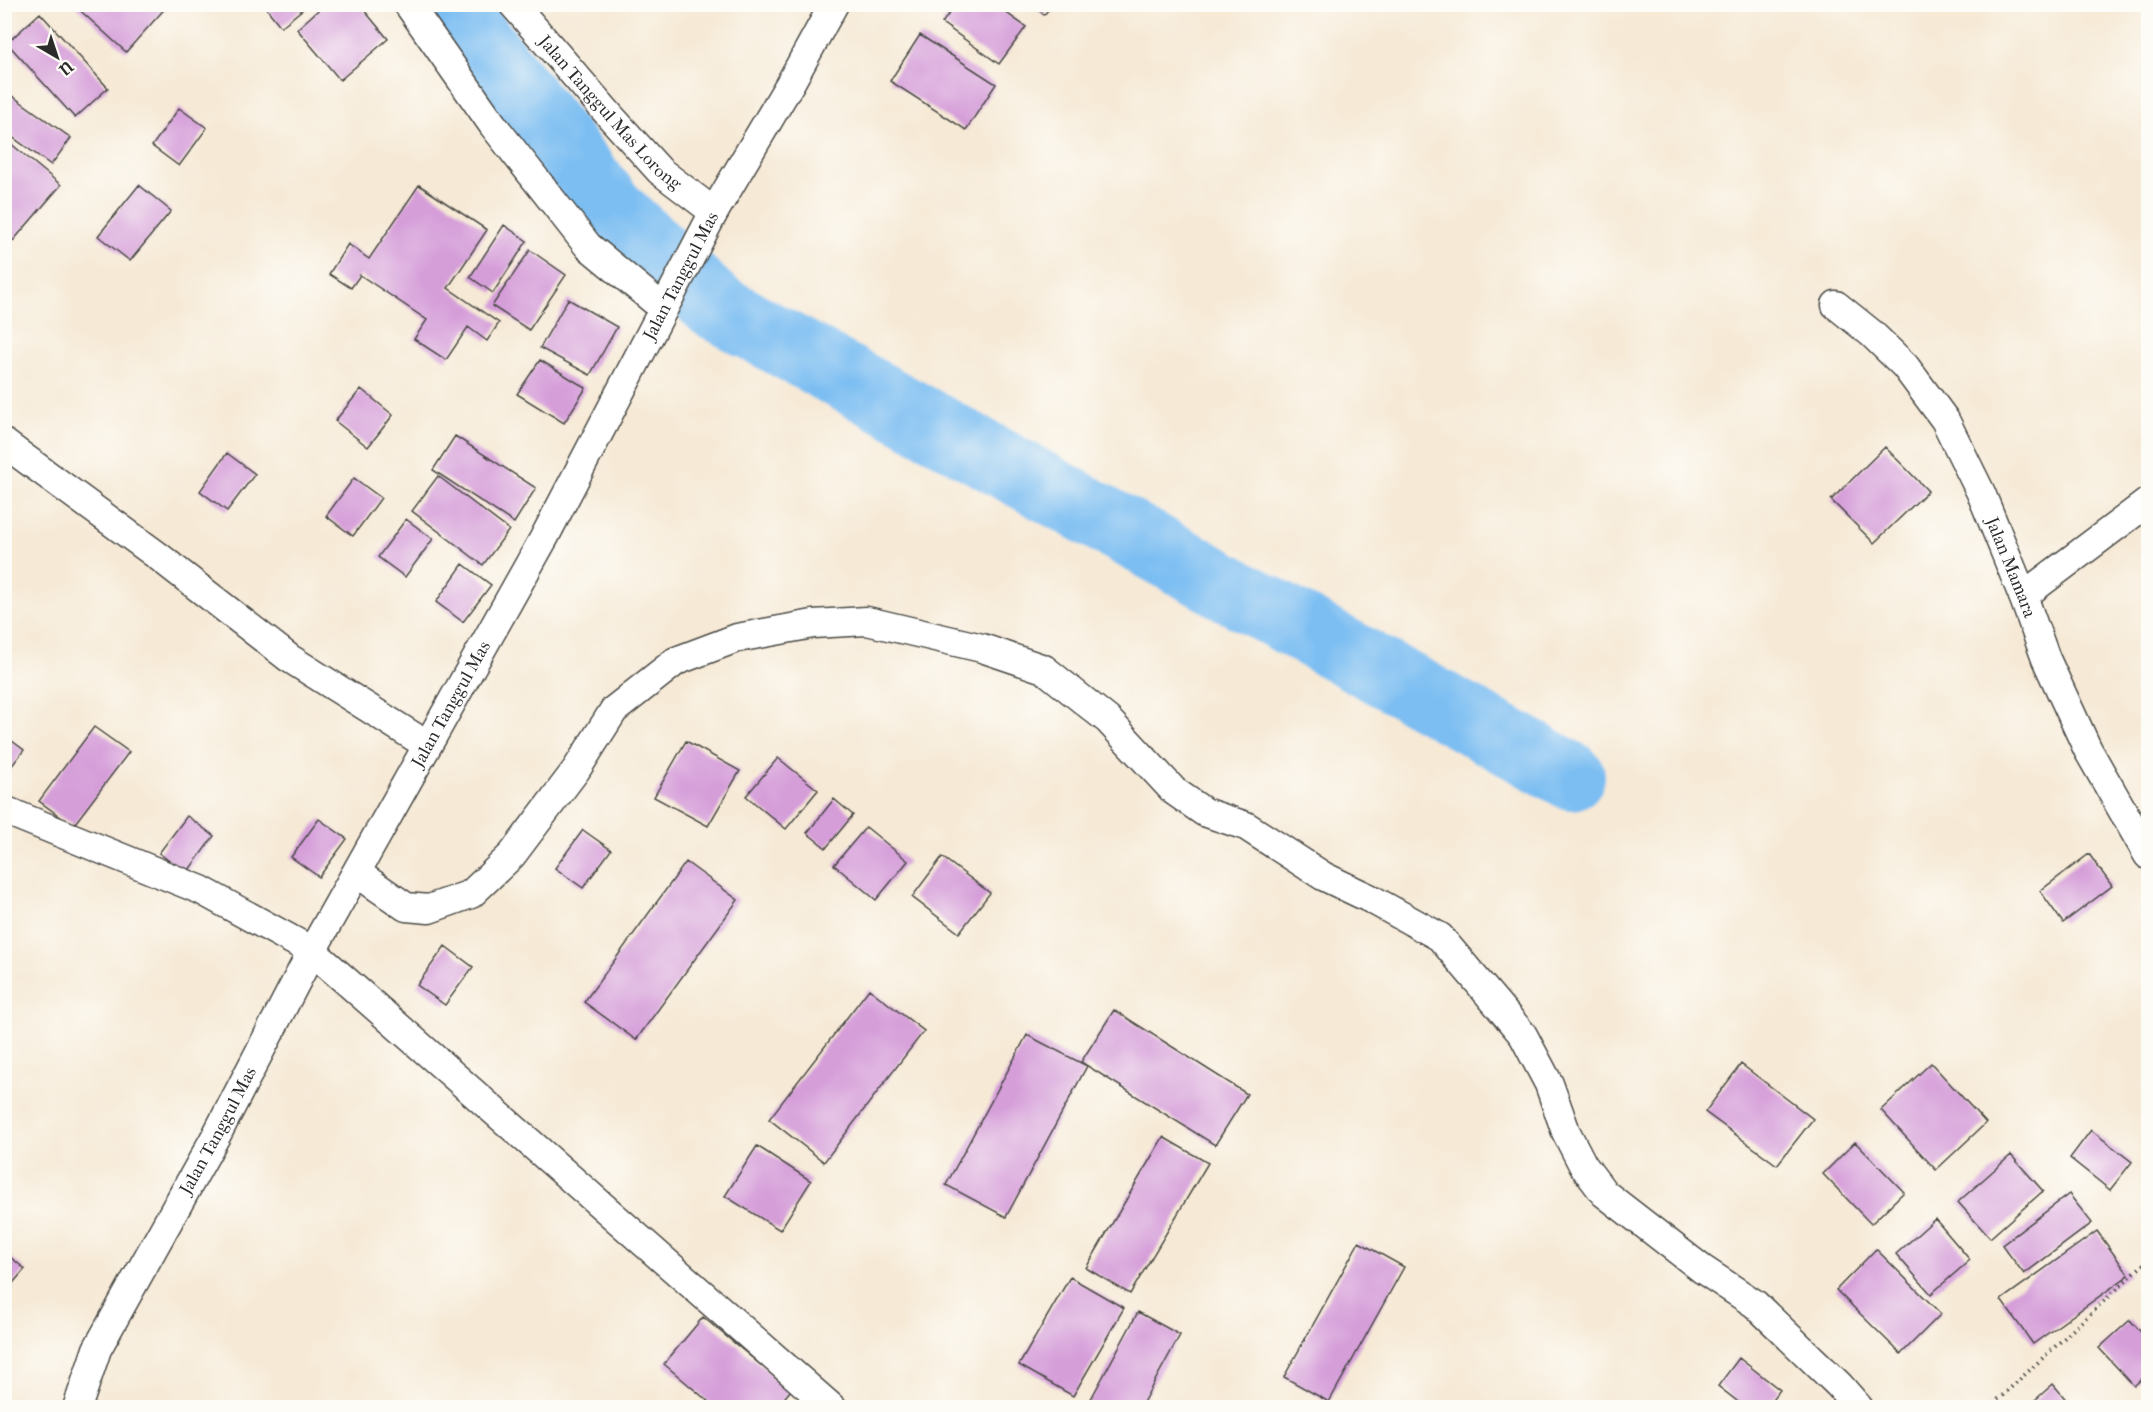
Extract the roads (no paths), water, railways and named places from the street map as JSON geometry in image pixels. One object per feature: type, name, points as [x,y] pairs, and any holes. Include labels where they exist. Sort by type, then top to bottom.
[{"type":"street","points":[[408,4],[493,125],[588,246],[663,308]]},
{"type":"street","name":"Jalan Tanggul Mas Lorong","points":[[513,4],[610,117],[660,171],[714,212]]},
{"type":"street","name":"Jalan Tanggul Mas","points":[[77,1407],[97,1349],[217,1134],[312,951],[544,538],[714,212],[834,4]]},
{"type":"street","name":"Jalan Mamara","points":[[1836,305],[1871,333],[1905,366],[1945,420],[1980,493],[2023,596],[2046,659],[2088,750],[2148,855]]},
{"type":"street","points":[[4,443],[158,556],[289,658],[427,745]]},
{"type":"street","points":[[2023,596],[2148,502]]},
{"type":"street","points":[[357,873],[406,907],[429,909],[471,894],[512,855],[576,770],[614,710],[676,661],[737,638],[813,624],[867,621],[982,648],[1044,669],[1108,720],[1174,791],[1204,812],[1246,826],[1323,876],[1440,936],[1522,1035],[1549,1084],[1566,1132],[1583,1166],[1604,1193],[1702,1269],[1755,1304],[1839,1384],[1859,1407]]},
{"type":"street","points":[[9,812],[201,890],[312,951],[832,1407]]},
{"type":"waterway","points":[[450,4],[614,212],[715,306],[1571,776]]}]
